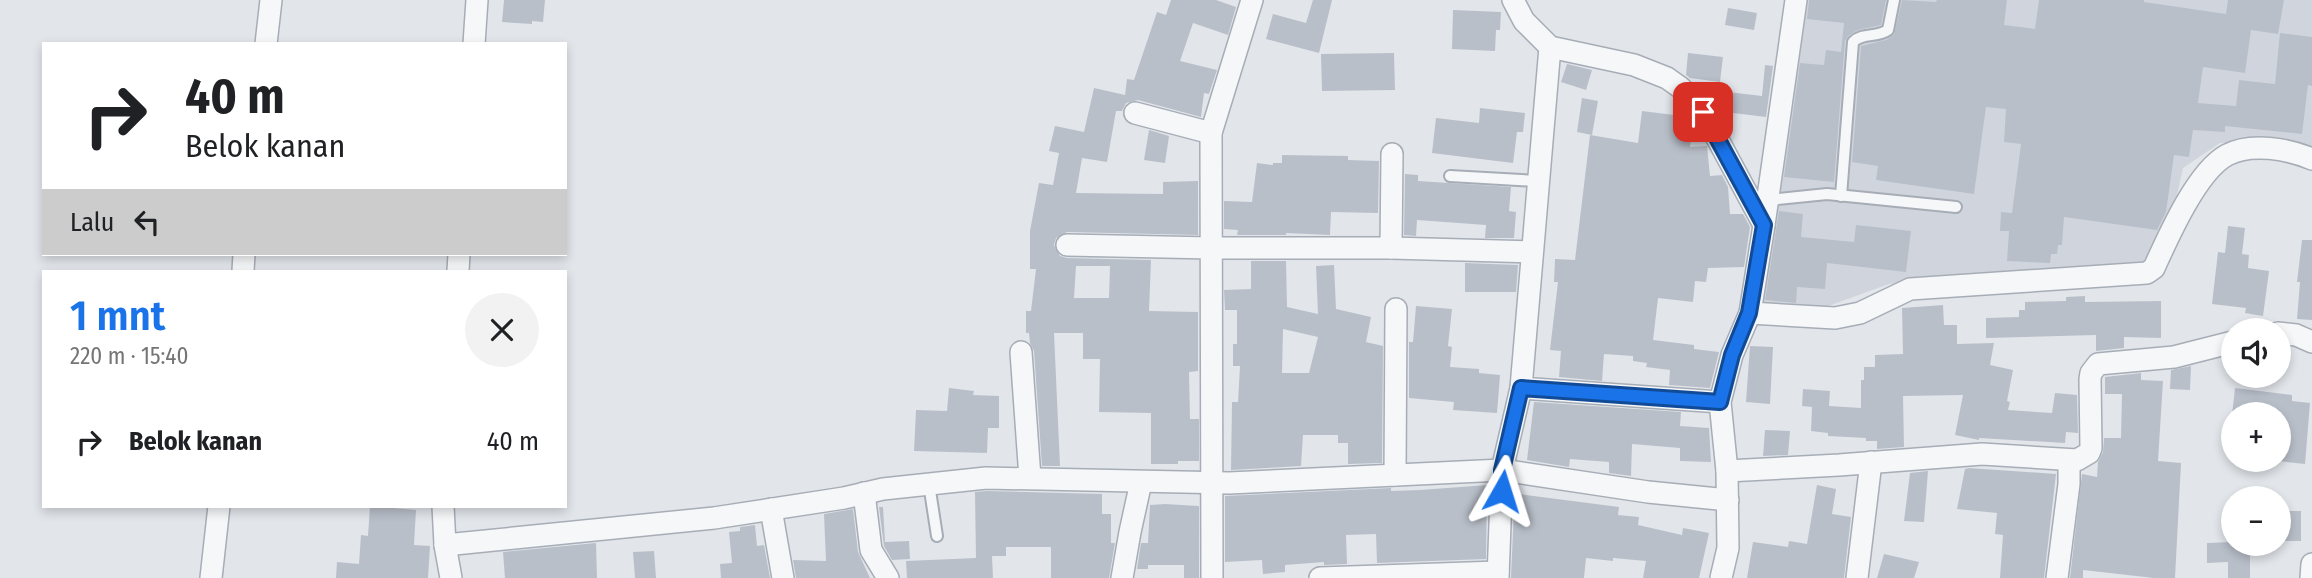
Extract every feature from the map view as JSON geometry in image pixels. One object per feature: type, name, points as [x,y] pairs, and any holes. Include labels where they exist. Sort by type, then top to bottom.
[{"type":"street","points":[[266,42],[271,0]]},
{"type":"street","points":[[474,42],[477,0]]},
{"type":"street","points":[[1212,578],[1211,133],[1252,0]]},
{"type":"street","points":[[1513,0],[1524,21],[1550,47],[1634,65],[1667,78],[1681,88],[1703,112],[1764,225]]},
{"type":"street","points":[[1721,578],[1728,548],[1728,500],[1720,402],[1732,355],[1749,313],[1769,200],[1796,0]]},
{"type":"street","points":[[1320,578],[1498,575],[1502,470],[1521,388],[1550,47]]},
{"type":"street","points":[[1135,113],[1211,133]]},
{"type":"street","points":[[1749,313],[1835,318],[1860,313],[1910,289],[2147,274],[2154,268],[2196,187],[2209,170],[2226,155],[2243,149],[2269,149],[2297,153],[2312,159]]},
{"type":"street","points":[[1391,247],[1392,155]]},
{"type":"street","points":[[1067,245],[1212,248],[1391,247],[1532,252]]},
{"type":"street","points":[[1395,475],[1396,309]]},
{"type":"street","points":[[2291,334],[2312,342]]},
{"type":"street","points":[[1727,471],[1982,454],[2069,460],[2083,458],[2091,448],[2090,379],[2098,364],[2174,357],[2221,345]]},
{"type":"street","points":[[1021,352],[1030,478]]},
{"type":"street","points":[[1521,388],[1720,402]]},
{"type":"street","points":[[2057,578],[2068,498],[2069,460]]},
{"type":"street","points":[[1857,578],[1871,462]]},
{"type":"street","points":[[445,545],[575,533],[771,509],[929,484],[986,478],[1213,482],[1502,470],[1648,492],[1728,500]]},
{"type":"street","points":[[1122,578],[1129,531],[1141,482]]},
{"type":"street","points":[[864,494],[871,550],[888,578]]},
{"type":"street","points":[[211,578],[219,508]]},
{"type":"street","points":[[443,508],[445,545],[451,578]]},
{"type":"street","points":[[771,509],[783,578]]},
{"type":"street","points":[[2311,578],[2312,564]]},
{"type":"lane","points":[[1841,196],[1853,42],[1858,37],[1879,35],[1888,30],[1894,0]]},
{"type":"lane","points":[[1450,176],[1537,181]]},
{"type":"lane","points":[[1769,200],[1814,194],[1956,207]]},
{"type":"lane","points":[[929,484],[937,536]]},
{"type":"shaded area","points":[[1795,0],[2312,0],[2312,157],[2269,143],[2220,143],[2183,168],[2161,267],[1994,272],[1889,284],[1820,309],[1749,305]]},
{"type":"building","points":[[504,0],[545,0],[543,22],[502,22]]},
{"type":"building","points":[[1171,0],[1216,0],[1236,7],[1228,35],[1193,23],[1180,61],[1217,70],[1209,94],[1204,93],[1201,117],[1138,100],[1126,103],[1122,111],[1116,111],[1107,162],[1082,158],[1076,193],[1163,194],[1163,182],[1198,181],[1198,235],[1067,232],[1056,238],[1054,245],[1060,256],[1067,258],[1151,260],[1149,311],[1198,312],[1198,371],[1189,372],[1190,419],[1199,419],[1199,461],[1151,464],[1151,413],[1099,412],[1100,359],[1083,359],[1083,333],[1054,333],[1060,466],[1042,466],[1034,351],[1029,333],[1026,333],[1026,311],[1031,311],[1036,269],[1030,269],[1030,231],[1039,183],[1053,185],[1059,153],[1049,151],[1055,126],[1084,132],[1094,88],[1125,95],[1127,79],[1134,80],[1157,12],[1166,15]],"holes":[[[1076,266],[1110,266],[1109,298],[1074,298]]]},
{"type":"building","points":[[1313,0],[1332,0],[1319,53],[1266,39],[1273,14],[1306,23]]},
{"type":"building","points":[[1809,0],[1886,0],[1881,25],[1858,30],[1845,41],[1834,182],[1784,177],[1800,63],[1824,65],[1826,50],[1841,52],[1844,23],[1807,19]]},
{"type":"building","points":[[1902,0],[2007,0],[2004,25],[2035,29],[2039,0],[2144,0],[2226,14],[2228,0],[2284,0],[2278,34],[2251,30],[2245,73],[2203,67],[2198,103],[2236,106],[2239,80],[2275,84],[2280,33],[2312,37],[2312,86],[2308,85],[2302,134],[2225,126],[2225,132],[2193,130],[2189,157],[2174,155],[2166,212],[2157,230],[2064,217],[2062,245],[2058,245],[2057,254],[2051,254],[2050,263],[2007,261],[2009,231],[2000,231],[2001,212],[2012,213],[2021,144],[2004,142],[2006,109],[1986,107],[1974,194],[1876,180],[1878,166],[1852,162],[1861,46],[1886,40],[1894,35]]},
{"type":"building","points":[[1728,8],[1757,13],[1754,30],[1725,25]]},
{"type":"building","points":[[1453,10],[1501,12],[1500,30],[1496,30],[1495,51],[1452,49]]},
{"type":"building","points":[[1394,53],[1395,90],[1322,91],[1321,54]]},
{"type":"building","points":[[1688,53],[1723,57],[1720,82],[1690,78],[1686,75]]},
{"type":"building","points":[[1567,64],[1592,70],[1586,90],[1561,82]]},
{"type":"building","points":[[1765,65],[1773,66],[1766,117],[1717,111],[1710,100],[1711,90],[1762,96]]},
{"type":"building","points":[[1582,98],[1598,101],[1592,135],[1577,132]]},
{"type":"building","points":[[1480,108],[1525,113],[1523,132],[1517,132],[1513,163],[1432,153],[1436,118],[1479,123]]},
{"type":"building","points":[[1642,111],[1690,117],[1693,121],[1690,147],[1707,146],[1710,176],[1722,175],[1728,187],[1730,214],[1743,214],[1750,227],[1744,267],[1708,268],[1706,282],[1695,281],[1693,302],[1658,298],[1653,340],[1694,345],[1694,349],[1719,352],[1710,388],[1669,385],[1670,370],[1646,367],[1647,363],[1633,361],[1633,356],[1604,354],[1602,381],[1559,377],[1561,351],[1550,350],[1558,282],[1554,282],[1555,259],[1575,260],[1590,135],[1638,143]]},
{"type":"building","points":[[1149,130],[1169,136],[1165,163],[1144,160]]},
{"type":"building","points":[[1282,155],[1348,156],[1348,160],[1379,161],[1378,213],[1331,212],[1330,235],[1237,235],[1238,230],[1224,229],[1224,201],[1252,202],[1257,163],[1282,163]]},
{"type":"building","points":[[1405,174],[1418,175],[1418,181],[1511,187],[1509,211],[1516,212],[1514,238],[1485,238],[1486,225],[1417,220],[1416,236],[1404,235]]},
{"type":"building","points":[[1779,211],[1803,214],[1801,237],[1854,242],[1856,225],[1911,231],[1906,272],[1827,263],[1825,289],[1797,287],[1796,303],[1765,300]]},
{"type":"building","points":[[2228,226],[2245,228],[2242,254],[2249,255],[2248,268],[2269,271],[2263,316],[2245,313],[2246,308],[2212,304],[2218,252],[2225,253]]},
{"type":"building","points":[[2302,240],[2312,240],[2312,320],[2297,319],[2300,282],[2297,282]]},
{"type":"building","points":[[1251,261],[1286,261],[1287,307],[1318,314],[1316,266],[1334,265],[1336,309],[1371,317],[1366,342],[1383,346],[1382,463],[1348,464],[1348,443],[1338,443],[1338,435],[1303,435],[1301,466],[1231,470],[1232,402],[1238,402],[1240,366],[1233,366],[1233,344],[1237,344],[1237,310],[1225,310],[1224,290],[1251,289]],"holes":[[[1283,329],[1318,337],[1309,373],[1282,373]]]},
{"type":"building","points":[[1465,263],[1518,265],[1516,292],[1465,292]]},
{"type":"building","points":[[2085,296],[2085,302],[2161,301],[2161,338],[2124,337],[2124,348],[2096,351],[2096,335],[1986,338],[1986,318],[2019,317],[2019,310],[2025,310],[2025,302],[2066,301],[2066,297]]},
{"type":"building","points":[[1943,305],[1944,325],[1957,325],[1957,344],[1994,343],[1990,365],[2013,370],[2007,401],[2010,402],[2008,410],[2052,413],[2055,393],[2077,395],[2078,433],[2066,432],[2065,443],[1979,440],[1955,435],[1963,395],[1903,396],[1904,447],[1877,449],[1877,441],[1866,441],[1866,438],[1828,436],[1828,433],[1811,431],[1812,407],[1802,406],[1803,389],[1830,391],[1829,406],[1861,408],[1864,367],[1875,367],[1875,355],[1903,354],[1902,308]]},
{"type":"building","points":[[1416,306],[1452,309],[1448,346],[1452,347],[1450,367],[1479,369],[1479,373],[1500,375],[1497,413],[1453,410],[1454,402],[1409,398],[1409,342],[1413,342]]},
{"type":"building","points":[[1750,346],[1773,347],[1770,404],[1746,402]]},
{"type":"building","points":[[2191,366],[2190,390],[2170,389],[2171,370]]},
{"type":"building","points":[[2141,373],[2141,380],[2163,381],[2158,461],[2181,463],[2175,578],[2083,570],[2083,578],[2070,578],[2082,474],[2097,477],[2104,438],[2121,438],[2122,394],[2105,394],[2105,377]]},
{"type":"building","points":[[949,388],[974,391],[973,395],[999,396],[999,428],[988,428],[987,453],[914,451],[916,410],[947,411]]},
{"type":"building","points":[[2235,388],[2292,395],[2292,401],[2310,403],[2305,464],[2291,462],[2291,402],[2233,402]]},
{"type":"building","points":[[1534,402],[1681,412],[1680,426],[1709,428],[1711,462],[1680,461],[1680,448],[1632,444],[1631,476],[1609,473],[1609,462],[1570,459],[1569,467],[1527,460]]},
{"type":"building","points":[[1765,430],[1790,431],[1788,455],[1763,456]]},
{"type":"building","points":[[1965,469],[2056,474],[2044,578],[2000,578],[2003,535],[1995,534],[1997,513],[1957,509]]},
{"type":"building","points":[[1928,471],[1924,522],[1904,521],[1910,473]]},
{"type":"building","points":[[1487,485],[1486,559],[1377,563],[1376,534],[1346,535],[1347,564],[1324,565],[1324,562],[1285,565],[1285,572],[1263,574],[1262,560],[1225,562],[1225,496],[1391,488],[1391,491],[1420,490]]},
{"type":"building","points":[[1817,485],[1836,489],[1832,514],[1851,517],[1844,578],[1747,578],[1753,542],[1788,547],[1789,541],[1807,544]]},
{"type":"building","points":[[975,492],[1102,494],[1102,514],[1111,514],[1111,543],[1115,543],[1109,578],[1051,578],[1051,547],[1006,547],[1006,556],[992,556],[993,578],[907,578],[906,561],[976,558]]},
{"type":"building","points":[[1519,494],[1619,507],[1618,515],[1639,517],[1638,525],[1682,535],[1683,528],[1709,533],[1699,578],[1643,578],[1646,561],[1586,558],[1584,578],[1511,578],[1514,508],[1517,508]]},
{"type":"building","points":[[1150,505],[1199,506],[1199,578],[1184,578],[1184,565],[1148,565],[1148,569],[1137,569],[1141,543],[1148,543]]},
{"type":"building","points":[[879,507],[883,507],[885,542],[909,541],[910,559],[892,560],[884,546]]},
{"type":"building","points":[[370,508],[416,510],[414,545],[430,546],[428,578],[336,578],[337,562],[359,564],[361,535],[368,536]]},
{"type":"building","points":[[853,509],[858,552],[870,578],[796,578],[793,560],[826,561],[824,514]]},
{"type":"building","points":[[2291,511],[2301,511],[2301,541],[2291,541]]},
{"type":"building","points":[[755,525],[757,546],[764,545],[770,578],[721,578],[720,564],[732,563],[729,532]]},
{"type":"building","points":[[2221,542],[2221,556],[2250,556],[2250,578],[2228,578],[2228,562],[2207,563],[2207,543]]},
{"type":"building","points":[[596,543],[597,578],[505,578],[503,552]]},
{"type":"building","points":[[654,551],[656,578],[635,578],[633,552]]},
{"type":"building","points":[[1884,554],[1919,562],[1914,578],[1877,578]]},
{"type":"route","points":[[1502,491],[1502,470],[1521,388],[1720,402],[1732,355],[1749,313],[1764,225],[1703,112]]}]
